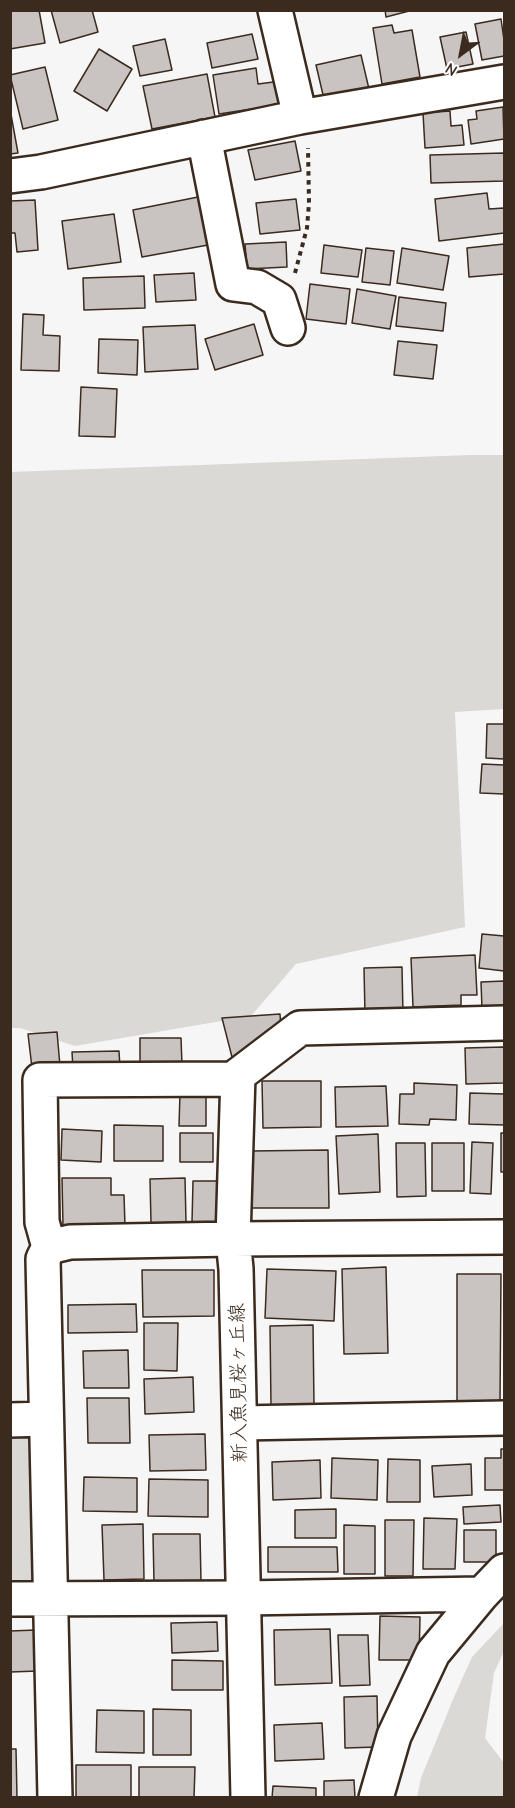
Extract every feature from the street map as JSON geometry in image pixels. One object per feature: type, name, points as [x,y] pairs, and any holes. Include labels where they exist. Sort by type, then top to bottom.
[{"type":"street","points":[[275,10],[300,117]]},
{"type":"street","points":[[10,176],[41,172],[300,117],[504,82]]},
{"type":"street","points":[[204,137],[233,284],[257,287],[284,314]]},
{"type":"street","points":[[55,1797],[43,1259],[49,1246],[42,1222],[40,1080],[233,1079],[300,1028],[504,1023]]},
{"type":"street","name":"新入魚見桜ヶ丘線","points":[[238,1075],[233,1239],[236,1269],[248,1797]]},
{"type":"street","points":[[49,1246],[70,1242],[233,1239],[504,1238]]},
{"type":"street","points":[[240,1423],[504,1418]]},
{"type":"street","points":[[10,1420],[46,1419]]},
{"type":"street","points":[[10,1599],[244,1598],[493,1583]]},
{"type":"street","points":[[376,1797],[394,1736],[433,1653],[493,1583]]},
{"type":"path","points":[[284,314],[301,258],[307,228],[309,154],[300,117]]},
{"type":"shaded area","points":[[504,455],[504,709],[455,712],[465,927],[296,964],[251,1016],[75,1046],[20,1028],[11,1028],[10,472]]},
{"type":"shaded area","points":[[10,1431],[27,1431],[34,1445],[39,1580],[32,1587],[11,1586]]},
{"type":"shaded area","points":[[504,1623],[504,1651],[494,1673],[485,1738],[504,1763],[504,1797],[417,1797],[421,1778],[472,1657]]},
{"type":"building","points":[[39,10],[45,43],[10,49],[10,12]]},
{"type":"building","points":[[51,10],[92,10],[98,32],[60,43]]},
{"type":"building","points":[[385,10],[413,10],[386,17]]},
{"type":"building","points":[[501,19],[504,56],[482,60],[475,24]]},
{"type":"building","points":[[392,25],[394,33],[412,30],[420,77],[382,84],[373,28]]},
{"type":"building","points":[[466,32],[473,64],[447,69],[440,37]]},
{"type":"building","points":[[252,34],[258,59],[212,68],[207,43]]},
{"type":"building","points":[[165,39],[172,70],[140,76],[133,46]]},
{"type":"building","points":[[99,49],[132,69],[107,111],[74,91]]},
{"type":"building","points":[[361,55],[369,89],[324,99],[316,65]]},
{"type":"building","points":[[45,67],[58,120],[23,129],[10,75]]},
{"type":"building","points":[[256,68],[258,84],[281,81],[284,104],[219,114],[213,75]]},
{"type":"building","points":[[207,74],[215,117],[152,129],[143,86]]},
{"type":"building","points":[[503,107],[504,139],[471,144],[468,120],[477,119],[476,111]]},
{"type":"building","points":[[10,109],[18,153],[10,154]]},
{"type":"building","points":[[450,111],[451,126],[462,125],[464,145],[425,148],[423,113]]},
{"type":"building","points":[[295,141],[301,171],[255,180],[248,150]]},
{"type":"building","points":[[504,153],[504,181],[431,183],[430,155]]},
{"type":"building","points":[[487,193],[489,209],[504,208],[504,233],[439,241],[435,199]]},
{"type":"building","points":[[198,197],[208,245],[142,257],[133,210]]},
{"type":"building","points":[[296,199],[300,230],[260,234],[256,203]]},
{"type":"building","points":[[35,200],[38,250],[17,252],[15,233],[10,233],[10,201]]},
{"type":"building","points":[[114,214],[121,262],[68,269],[62,221]]},
{"type":"building","points":[[286,242],[287,267],[247,269],[245,244]]},
{"type":"building","points":[[504,244],[504,274],[469,277],[467,248]]},
{"type":"building","points":[[324,245],[362,250],[358,277],[321,273]]},
{"type":"building","points":[[366,248],[394,251],[390,285],[362,282]]},
{"type":"building","points":[[402,248],[449,256],[443,290],[397,283]]},
{"type":"building","points":[[194,273],[196,300],[156,302],[154,275]]},
{"type":"building","points":[[144,276],[145,308],[84,310],[83,278]]},
{"type":"building","points":[[310,284],[350,289],[346,324],[306,319]]},
{"type":"building","points":[[357,289],[396,296],[390,329],[352,323]]},
{"type":"building","points":[[399,297],[446,303],[443,331],[396,326]]},
{"type":"building","points":[[23,314],[44,315],[43,335],[60,336],[59,371],[21,370]]},
{"type":"building","points":[[254,324],[263,355],[215,370],[205,339]]},
{"type":"building","points":[[195,325],[198,369],[145,372],[143,327]]},
{"type":"building","points":[[99,339],[138,340],[137,375],[98,373]]},
{"type":"building","points":[[398,341],[437,345],[433,379],[394,375]]},
{"type":"building","points":[[81,387],[117,389],[115,437],[79,436]]},
{"type":"building","points":[[487,724],[504,724],[504,759],[486,758]]},
{"type":"building","points":[[482,764],[504,765],[504,794],[480,793]]},
{"type":"building","points":[[482,934],[504,936],[504,971],[479,968]]},
{"type":"building","points":[[475,955],[477,995],[461,995],[461,1005],[413,1007],[411,958]]},
{"type":"building","points":[[402,967],[403,1014],[365,1015],[364,968]]},
{"type":"building","points":[[504,981],[504,1008],[482,1009],[481,982]]},
{"type":"building","points":[[280,1014],[281,1029],[233,1061],[222,1018]]},
{"type":"building","points":[[57,1032],[60,1066],[32,1068],[28,1034]]},
{"type":"building","points":[[140,1038],[181,1038],[182,1065],[140,1065]]},
{"type":"building","points":[[504,1047],[504,1083],[466,1084],[465,1048]]},
{"type":"building","points":[[119,1051],[120,1068],[73,1069],[72,1052]]},
{"type":"building","points":[[262,1081],[321,1081],[321,1127],[263,1128]]},
{"type":"building","points":[[414,1083],[457,1085],[456,1120],[430,1119],[429,1125],[399,1124],[400,1094],[414,1094]]},
{"type":"building","points":[[386,1086],[388,1126],[336,1127],[335,1087]]},
{"type":"building","points":[[180,1093],[206,1093],[206,1126],[179,1126]]},
{"type":"building","points":[[470,1093],[504,1094],[504,1125],[469,1124]]},
{"type":"building","points":[[114,1125],[163,1126],[163,1161],[114,1161]]},
{"type":"building","points":[[62,1129],[102,1131],[101,1162],[61,1160]]},
{"type":"building","points":[[180,1133],[213,1133],[213,1162],[180,1162]]},
{"type":"building","points":[[501,1133],[504,1133],[504,1172],[501,1172]]},
{"type":"building","points":[[378,1134],[380,1192],[339,1194],[336,1136]]},
{"type":"building","points":[[472,1142],[493,1143],[491,1194],[470,1193]]},
{"type":"building","points":[[396,1143],[425,1143],[426,1196],[397,1197]]},
{"type":"building","points":[[432,1143],[464,1143],[464,1191],[432,1191]]},
{"type":"building","points":[[328,1150],[329,1208],[252,1208],[251,1151]]},
{"type":"building","points":[[62,1178],[111,1178],[111,1195],[124,1195],[125,1226],[63,1227]]},
{"type":"building","points":[[185,1178],[186,1222],[151,1223],[150,1179]]},
{"type":"building","points":[[193,1181],[221,1181],[221,1223],[192,1222]]},
{"type":"building","points":[[386,1267],[388,1353],[344,1354],[342,1269]]},
{"type":"building","points":[[267,1269],[336,1271],[334,1321],[265,1318]]},
{"type":"building","points":[[142,1270],[214,1270],[214,1316],[143,1317]]},
{"type":"building","points":[[457,1274],[501,1274],[500,1403],[457,1402]]},
{"type":"building","points":[[136,1304],[137,1332],[68,1333],[68,1305]]},
{"type":"building","points":[[144,1323],[178,1323],[177,1371],[144,1370]]},
{"type":"building","points":[[313,1325],[314,1405],[271,1406],[270,1326]]},
{"type":"building","points":[[128,1350],[129,1388],[84,1388],[83,1351]]},
{"type":"building","points":[[193,1377],[194,1412],[145,1414],[144,1379]]},
{"type":"building","points":[[87,1398],[129,1398],[130,1443],[88,1443]]},
{"type":"building","points":[[205,1434],[206,1470],[150,1471],[149,1435]]},
{"type":"building","points":[[501,1449],[504,1449],[504,1490],[485,1490],[485,1458],[501,1458]]},
{"type":"building","points":[[332,1458],[378,1460],[377,1500],[331,1498]]},
{"type":"building","points":[[388,1459],[420,1460],[420,1502],[387,1502]]},
{"type":"building","points":[[320,1460],[321,1498],[273,1500],[272,1462]]},
{"type":"building","points":[[471,1464],[472,1495],[434,1497],[432,1466]]},
{"type":"building","points":[[84,1477],[137,1478],[137,1512],[83,1511]]},
{"type":"building","points":[[149,1479],[208,1480],[208,1517],[148,1516]]},
{"type":"building","points":[[500,1505],[501,1522],[464,1524],[463,1507]]},
{"type":"building","points":[[336,1509],[336,1538],[295,1538],[295,1510]]},
{"type":"building","points":[[424,1518],[457,1519],[455,1569],[423,1569]]},
{"type":"building","points":[[385,1520],[414,1520],[413,1576],[385,1576]]},
{"type":"building","points":[[143,1524],[144,1579],[104,1580],[102,1525]]},
{"type":"building","points":[[344,1525],[375,1526],[375,1574],[344,1574]]},
{"type":"building","points":[[464,1530],[496,1530],[496,1562],[464,1562]]},
{"type":"building","points":[[153,1534],[200,1534],[201,1582],[154,1583]]},
{"type":"building","points":[[268,1547],[337,1547],[338,1572],[268,1572]]},
{"type":"building","points":[[380,1616],[420,1617],[419,1660],[379,1660]]},
{"type":"building","points":[[217,1622],[218,1651],[172,1653],[171,1623]]},
{"type":"building","points":[[330,1629],[332,1683],[275,1685],[274,1630]]},
{"type":"building","points":[[36,1630],[38,1671],[10,1672],[10,1631]]},
{"type":"building","points":[[338,1635],[368,1635],[370,1685],[340,1686]]},
{"type":"building","points":[[172,1660],[223,1661],[223,1690],[172,1690]]},
{"type":"building","points":[[377,1696],[378,1747],[345,1748],[344,1697]]},
{"type":"building","points":[[153,1709],[191,1710],[191,1755],[153,1755]]},
{"type":"building","points":[[97,1710],[144,1711],[144,1753],[96,1752]]},
{"type":"building","points":[[322,1723],[324,1759],[275,1761],[274,1725]]},
{"type":"building","points":[[10,1749],[16,1749],[17,1798],[10,1798]]},
{"type":"building","points":[[76,1765],[131,1765],[131,1798],[76,1798]]},
{"type":"building","points":[[139,1767],[195,1767],[194,1798],[139,1798]]},
{"type":"building","points":[[354,1780],[355,1798],[324,1798],[324,1781]]},
{"type":"building","points":[[273,1786],[316,1788],[316,1798],[272,1798]]}]
